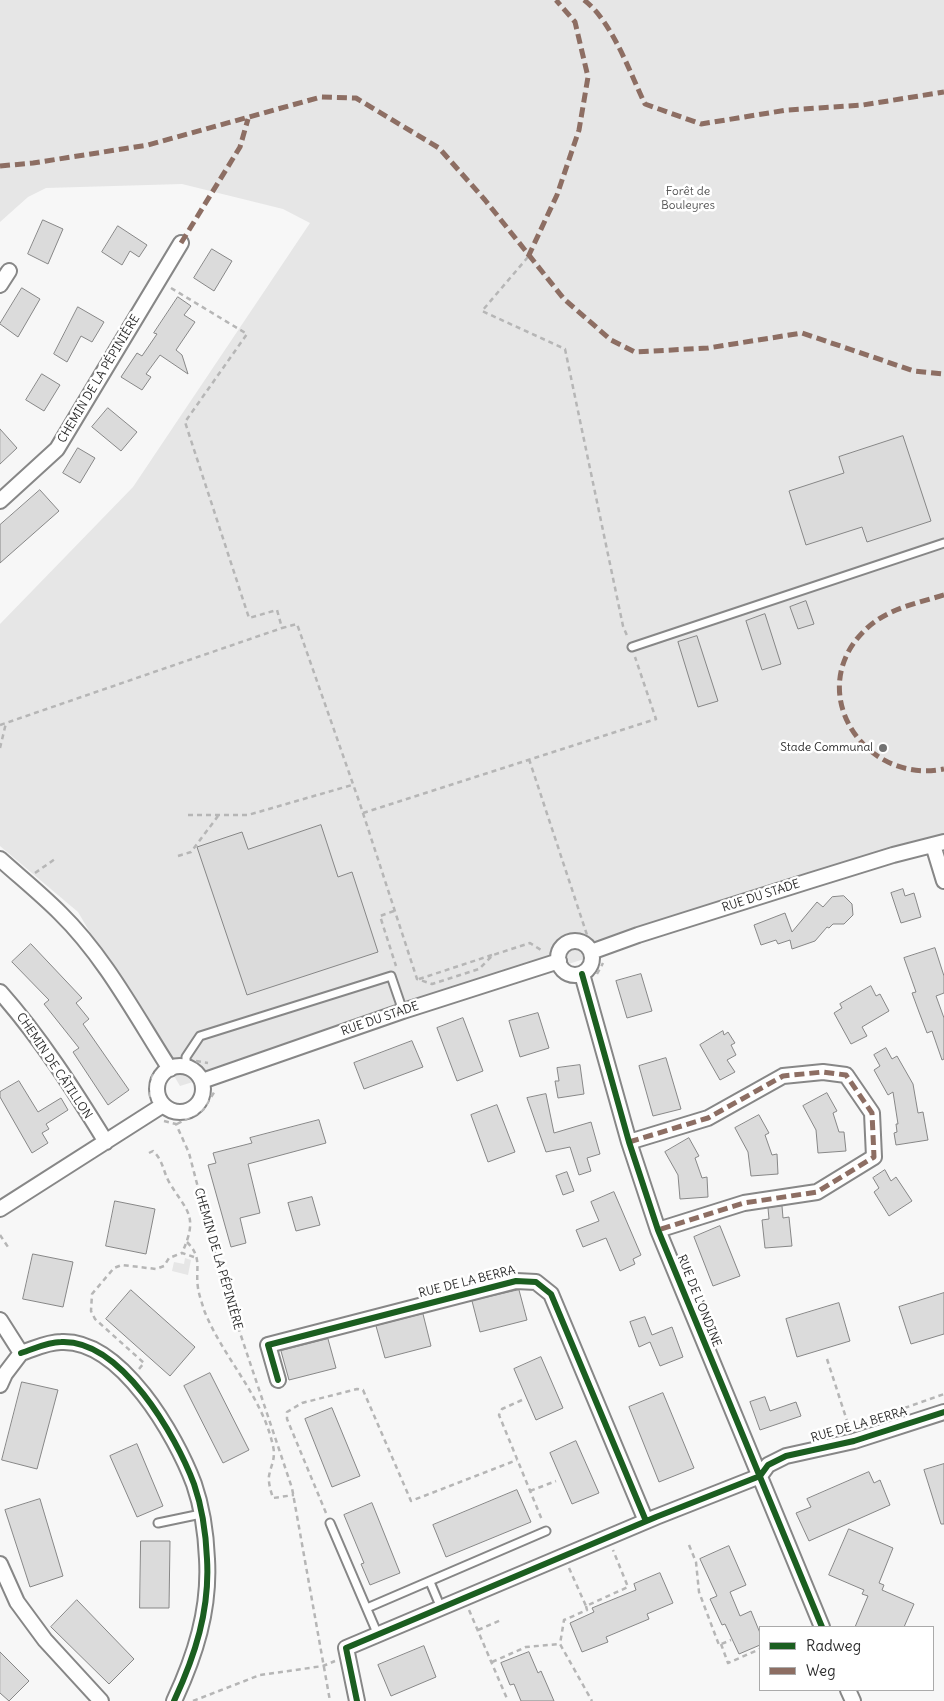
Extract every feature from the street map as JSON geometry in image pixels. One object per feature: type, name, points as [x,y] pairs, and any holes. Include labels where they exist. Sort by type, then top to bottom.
[{"type":"street","name":"CHEMIN DE LA PÉPINIÈRE","points":[[0,501],[57,449],[181,244]]},
{"type":"street","points":[[0,285],[9,271]]},
{"type":"street","name":"RUE DU STADE","points":[[591,952],[638,935],[809,881],[938,844],[944,880]]},
{"type":"street","points":[[0,860],[60,913],[111,974],[170,1069]]},
{"type":"street","points":[[573,941],[586,945],[591,952],[593,958],[588,976],[570,975],[565,972],[558,961],[562,948],[573,941]]},
{"type":"street","name":"RUE DU STADE","points":[[202,1081],[403,1011],[558,961]]},
{"type":"street","name":"RUE DE L'ONDINE","points":[[588,976],[629,1142],[658,1230],[822,1626]]},
{"type":"street","name":"CHEMIN DE CÂTILLON","points":[[0,992],[16,1009],[106,1142]]},
{"type":"street","points":[[0,1209],[160,1107],[177,1112],[191,1110],[199,1104],[202,1097],[202,1081],[195,1071],[186,1067],[170,1069],[163,1074],[157,1092],[160,1107]]},
{"type":"street","points":[[629,1142],[708,1118],[783,1076],[823,1072],[846,1075],[872,1114],[874,1157],[817,1192],[744,1203],[658,1230]]},
{"type":"street","name":"RUE DE LA BERRA","points":[[278,1380],[268,1345],[516,1281],[536,1282],[546,1288],[551,1294],[646,1521]]},
{"type":"street","points":[[0,1320],[21,1353]]},
{"type":"street","points":[[0,1385],[5,1374],[21,1353],[41,1346],[62,1342],[83,1345],[103,1356],[127,1376],[149,1400],[168,1429],[194,1486],[202,1514],[208,1559],[206,1610],[198,1641],[174,1701]]},
{"type":"street","name":"RUE DE LA BERRA","points":[[357,1701],[346,1648],[646,1521],[760,1476],[768,1465],[786,1456],[854,1441],[944,1412]]},
{"type":"street","points":[[0,1564],[17,1602],[45,1640],[101,1701]]},
{"type":"lane","points":[[632,647],[944,543]]},
{"type":"lane","points":[[186,1067],[186,1057],[200,1036],[391,976],[403,1011]]},
{"type":"lane","points":[[158,1523],[202,1514]]},
{"type":"lane","points":[[330,1523],[378,1634]]},
{"type":"lane","points":[[367,1608],[546,1532]]},
{"type":"lane","points":[[430,1582],[440,1608]]},
{"type":"path","points":[[363,813],[656,719],[623,626],[565,349],[482,311],[528,257]]},
{"type":"path","points":[[159,281],[246,334],[185,422],[249,618],[277,610],[282,628]]},
{"type":"path","points":[[0,725],[143,678],[297,624],[363,813],[417,979]]},
{"type":"path","points":[[0,748],[6,723]]},
{"type":"path","points":[[529,759],[588,935]]},
{"type":"path","points":[[188,816],[248,815],[352,785]]},
{"type":"path","points":[[178,856],[190,852],[218,816]]},
{"type":"path","points":[[391,976],[399,973],[380,916],[394,911]]},
{"type":"path","points":[[417,979],[530,943],[541,950]]},
{"type":"path","points":[[417,979],[432,984],[480,969],[492,955]]},
{"type":"path","points":[[588,976],[604,961]]},
{"type":"path","points":[[153,1069],[149,1094],[160,1107]]},
{"type":"path","points":[[150,1153],[153,1151],[160,1158],[168,1180],[190,1212],[187,1242],[182,1253]]},
{"type":"path","points":[[0,1235],[8,1247]]},
{"type":"path","points":[[187,1242],[195,1250],[198,1288],[204,1310],[231,1361],[244,1378],[268,1428],[274,1448],[274,1464],[269,1476],[272,1498],[294,1496]]},
{"type":"path","points":[[144,1363],[95,1318],[91,1311],[92,1294],[114,1268],[122,1265],[156,1269],[164,1266],[169,1258],[182,1253],[197,1258]]},
{"type":"path","points":[[827,1359],[849,1427],[840,1430]]},
{"type":"path","points":[[252,1368],[258,1365]]},
{"type":"path","points":[[330,1523],[287,1419],[287,1412],[302,1403],[357,1389],[363,1390],[411,1501],[517,1460]]},
{"type":"path","points":[[887,1414],[944,1394]]},
{"type":"path","points":[[522,1400],[499,1412],[546,1532]]},
{"type":"path","points":[[530,1491],[556,1481]]},
{"type":"path","points":[[689,1545],[696,1562],[699,1592],[728,1663],[759,1649]]},
{"type":"path","points":[[586,1606],[628,1587],[612,1546]]},
{"type":"path","points":[[568,1564],[587,1610],[564,1620],[560,1644],[592,1701]]},
{"type":"path","points":[[468,1606],[508,1701]]},
{"type":"path","points":[[478,1630],[501,1620]]},
{"type":"path","points":[[720,1644],[731,1640]]},
{"type":"path","points":[[492,1662],[526,1647],[560,1644]]},
{"type":"path","points":[[193,1701],[268,1673],[323,1666]]},
{"type":"green space","name":"Forêt de Bouleyres","points":[[0,0],[944,0],[944,846],[180,1086],[78,912],[0,846],[0,624],[133,487],[310,223],[283,209],[182,184],[46,188],[28,197],[0,222]]},
{"type":"green space","points":[[185,1258],[191,1260],[188,1275],[172,1271],[174,1262],[184,1264]]},
{"type":"building","points":[[43,220],[63,229],[48,264],[28,254]]},
{"type":"building","points":[[118,226],[147,245],[139,257],[130,251],[122,265],[102,252]]},
{"type":"building","points":[[212,249],[232,261],[214,291],[194,278]]},
{"type":"building","points":[[22,288],[40,299],[18,337],[0,324]]},
{"type":"building","points":[[178,297],[191,306],[184,315],[195,322],[176,350],[182,355],[188,374],[160,355],[146,374],[151,377],[142,390],[121,377],[137,353],[142,356],[157,334],[154,333]]},
{"type":"building","points":[[78,307],[104,322],[92,342],[81,336],[67,362],[54,354]]},
{"type":"building","points":[[42,374],[60,385],[44,411],[26,400]]},
{"type":"building","points":[[108,408],[137,432],[121,451],[92,427]]},
{"type":"building","points":[[0,429],[17,448],[0,464]]},
{"type":"building","points":[[903,436],[931,521],[867,542],[862,527],[806,545],[789,491],[844,473],[839,457]]},
{"type":"building","points":[[78,448],[95,458],[80,483],[63,473]]},
{"type":"building","points":[[40,490],[59,511],[0,563],[0,525]]},
{"type":"building","points":[[806,601],[814,624],[798,629],[790,607]]},
{"type":"building","points":[[765,614],[781,664],[762,670],[746,621]]},
{"type":"building","points":[[697,636],[718,701],[698,707],[678,642]]},
{"type":"building","points":[[321,825],[338,877],[352,872],[378,952],[247,995],[197,847],[242,832],[248,849]]},
{"type":"building","points":[[903,889],[905,896],[914,893],[921,917],[901,923],[891,893]]},
{"type":"building","points":[[844,896],[852,904],[853,915],[844,924],[833,924],[829,928],[827,927],[815,941],[792,949],[790,940],[778,944],[776,940],[761,945],[754,925],[785,913],[792,932],[817,902],[823,907],[832,897]]},
{"type":"building","points":[[31,944],[82,998],[76,1003],[89,1019],[83,1024],[129,1090],[108,1105],[73,1052],[79,1048],[44,1004],[49,1000],[12,962]]},
{"type":"building","points":[[935,948],[944,976],[944,993],[936,996],[944,1018],[944,1059],[942,1060],[932,1031],[927,1033],[919,1012],[912,993],[916,992],[904,958]]},
{"type":"building","points":[[641,974],[652,1011],[627,1018],[616,981]]},
{"type":"building","points":[[871,986],[876,996],[880,994],[889,1011],[862,1027],[867,1036],[851,1044],[834,1013],[842,1008],[840,1004]]},
{"type":"building","points":[[538,1013],[549,1048],[520,1057],[509,1021]]},
{"type":"building","points":[[463,1018],[483,1071],[457,1081],[437,1028]]},
{"type":"building","points":[[723,1031],[724,1035],[728,1032],[735,1043],[731,1045],[736,1055],[727,1060],[735,1072],[720,1080],[700,1045]]},
{"type":"building","points":[[412,1041],[423,1067],[364,1089],[354,1063]]},
{"type":"building","points":[[886,1048],[892,1059],[897,1056],[913,1084],[918,1113],[923,1112],[928,1140],[896,1145],[894,1133],[897,1132],[896,1124],[898,1124],[893,1092],[888,1095],[874,1070],[880,1066],[874,1055]]},
{"type":"building","points":[[666,1058],[681,1109],[653,1116],[639,1066]]},
{"type":"building","points":[[580,1065],[584,1094],[558,1098],[555,1081],[559,1081],[557,1068]]},
{"type":"building","points":[[19,1081],[38,1112],[61,1098],[68,1110],[46,1124],[49,1129],[42,1133],[48,1143],[32,1153],[0,1097],[0,1092]]},
{"type":"building","points":[[827,1093],[837,1111],[833,1113],[839,1132],[844,1132],[846,1151],[818,1153],[816,1130],[803,1106]]},
{"type":"building","points":[[546,1094],[554,1133],[591,1122],[600,1154],[587,1158],[591,1171],[579,1175],[570,1147],[546,1152],[527,1098]]},
{"type":"building","points":[[497,1105],[515,1152],[488,1162],[471,1115]]},
{"type":"building","points":[[759,1115],[769,1133],[765,1135],[772,1155],[777,1154],[778,1174],[751,1176],[748,1152],[735,1128]]},
{"type":"building","points":[[319,1120],[326,1143],[248,1164],[260,1213],[240,1218],[246,1243],[231,1247],[208,1165],[216,1163],[213,1153],[252,1143],[250,1138]]},
{"type":"building","points":[[689,1138],[699,1156],[695,1158],[702,1178],[707,1177],[708,1197],[680,1199],[678,1175],[665,1152]]},
{"type":"building","points":[[885,1170],[891,1181],[896,1177],[912,1201],[889,1216],[874,1192],[879,1188],[873,1178]]},
{"type":"building","points":[[567,1172],[574,1191],[563,1195],[556,1176]]},
{"type":"building","points":[[614,1192],[641,1255],[633,1259],[635,1264],[620,1271],[606,1238],[583,1247],[576,1230],[599,1221],[591,1202]]},
{"type":"building","points":[[312,1197],[320,1225],[296,1231],[288,1203]]},
{"type":"building","points":[[115,1201],[155,1209],[146,1254],[106,1246]]},
{"type":"building","points":[[782,1206],[783,1218],[789,1217],[792,1246],[765,1248],[762,1220],[769,1219],[768,1208]]},
{"type":"building","points":[[720,1226],[740,1276],[713,1286],[694,1237]]},
{"type":"building","points":[[33,1254],[73,1262],[63,1307],[23,1299]]},
{"type":"building","points":[[131,1290],[195,1347],[170,1376],[106,1319]]},
{"type":"building","points":[[519,1290],[527,1320],[480,1332],[472,1301]]},
{"type":"building","points":[[944,1293],[944,1334],[911,1344],[899,1307]]},
{"type":"building","points":[[839,1303],[850,1341],[797,1357],[786,1319]]},
{"type":"building","points":[[423,1314],[431,1346],[385,1358],[376,1326]]},
{"type":"building","points":[[645,1317],[652,1335],[672,1327],[683,1357],[660,1366],[650,1342],[639,1347],[630,1322]]},
{"type":"building","points":[[328,1339],[336,1368],[289,1380],[281,1351]]},
{"type":"building","points":[[541,1357],[563,1408],[536,1420],[514,1369]]},
{"type":"building","points":[[210,1373],[249,1450],[223,1463],[184,1386]]},
{"type":"building","points":[[22,1382],[58,1390],[37,1469],[2,1460]]},
{"type":"building","points":[[663,1393],[694,1468],[659,1482],[629,1407]]},
{"type":"building","points":[[765,1397],[770,1411],[796,1402],[801,1416],[760,1430],[750,1402]]},
{"type":"building","points":[[332,1408],[360,1476],[332,1487],[305,1419]]},
{"type":"building","points":[[576,1441],[599,1493],[572,1504],[550,1453]]},
{"type":"building","points":[[137,1444],[163,1506],[137,1517],[110,1456]]},
{"type":"building","points":[[944,1464],[944,1524],[941,1524],[924,1470]]},
{"type":"building","points":[[869,1472],[874,1483],[880,1480],[890,1505],[809,1541],[796,1513],[811,1507],[807,1499]]},
{"type":"building","points":[[517,1490],[531,1522],[446,1557],[433,1525]]},
{"type":"building","points":[[40,1499],[63,1576],[30,1587],[5,1510]]},
{"type":"building","points":[[372,1503],[400,1573],[370,1585],[361,1564],[364,1563],[344,1515]]},
{"type":"building","points":[[849,1529],[893,1548],[879,1583],[884,1585],[882,1590],[914,1604],[904,1626],[855,1626],[868,1596],[862,1594],[864,1590],[829,1575]]},
{"type":"building","points":[[141,1541],[170,1541],[169,1608],[140,1608]]},
{"type":"building","points":[[729,1546],[746,1585],[730,1592],[740,1616],[751,1611],[759,1631],[759,1645],[739,1654],[725,1624],[722,1625],[710,1599],[717,1596],[700,1559]]},
{"type":"building","points":[[660,1573],[673,1603],[647,1614],[649,1619],[606,1637],[608,1642],[582,1652],[570,1623],[594,1612],[592,1608],[636,1590],[634,1584]]},
{"type":"building","points":[[77,1600],[134,1659],[109,1684],[51,1627]]},
{"type":"building","points":[[424,1646],[436,1677],[391,1696],[378,1665]]},
{"type":"building","points":[[0,1652],[29,1681],[9,1701],[0,1693]]},
{"type":"building","points":[[529,1652],[538,1673],[541,1671],[554,1701],[521,1701],[514,1684],[510,1685],[501,1663]]},
{"type":"marked path","points":[[528,257],[557,195],[579,130],[588,77],[575,22],[556,0]]},
{"type":"marked path","points":[[584,0],[594,9],[612,34],[645,104],[701,124],[787,110],[863,105],[944,92]]},
{"type":"marked path","points":[[0,166],[33,163],[148,145],[321,97],[356,98],[439,148],[485,200],[564,299],[611,340],[635,352],[708,348],[802,333],[914,371],[944,374]]},
{"type":"marked path","points":[[181,243],[240,147],[248,119]]},
{"type":"marked path","points":[[944,595],[902,608],[873,623],[865,630],[847,654],[840,679],[841,705],[851,728],[867,748],[889,762],[915,770],[944,769]]},
{"type":"marked path","points":[[629,1142],[708,1118],[783,1076],[823,1072],[846,1075],[872,1113],[874,1157],[817,1192],[744,1203],[658,1230]]},
{"type":"cycle path","points":[[582,974],[629,1142],[658,1230],[822,1626]]},
{"type":"cycle path","points":[[278,1380],[268,1345],[516,1281],[536,1282],[551,1294],[646,1521]]},
{"type":"cycle path","points":[[21,1353],[46,1344],[61,1342],[83,1345],[105,1356],[125,1373],[143,1394],[160,1417],[186,1464],[197,1493],[201,1512],[206,1540],[207,1578],[200,1632],[174,1701]]},
{"type":"cycle path","points":[[357,1701],[346,1648],[656,1517],[760,1476],[768,1465],[786,1456],[854,1441],[944,1412]]},
{"type":"place","name":"Stade Communal","points":[[883,748]]}]
